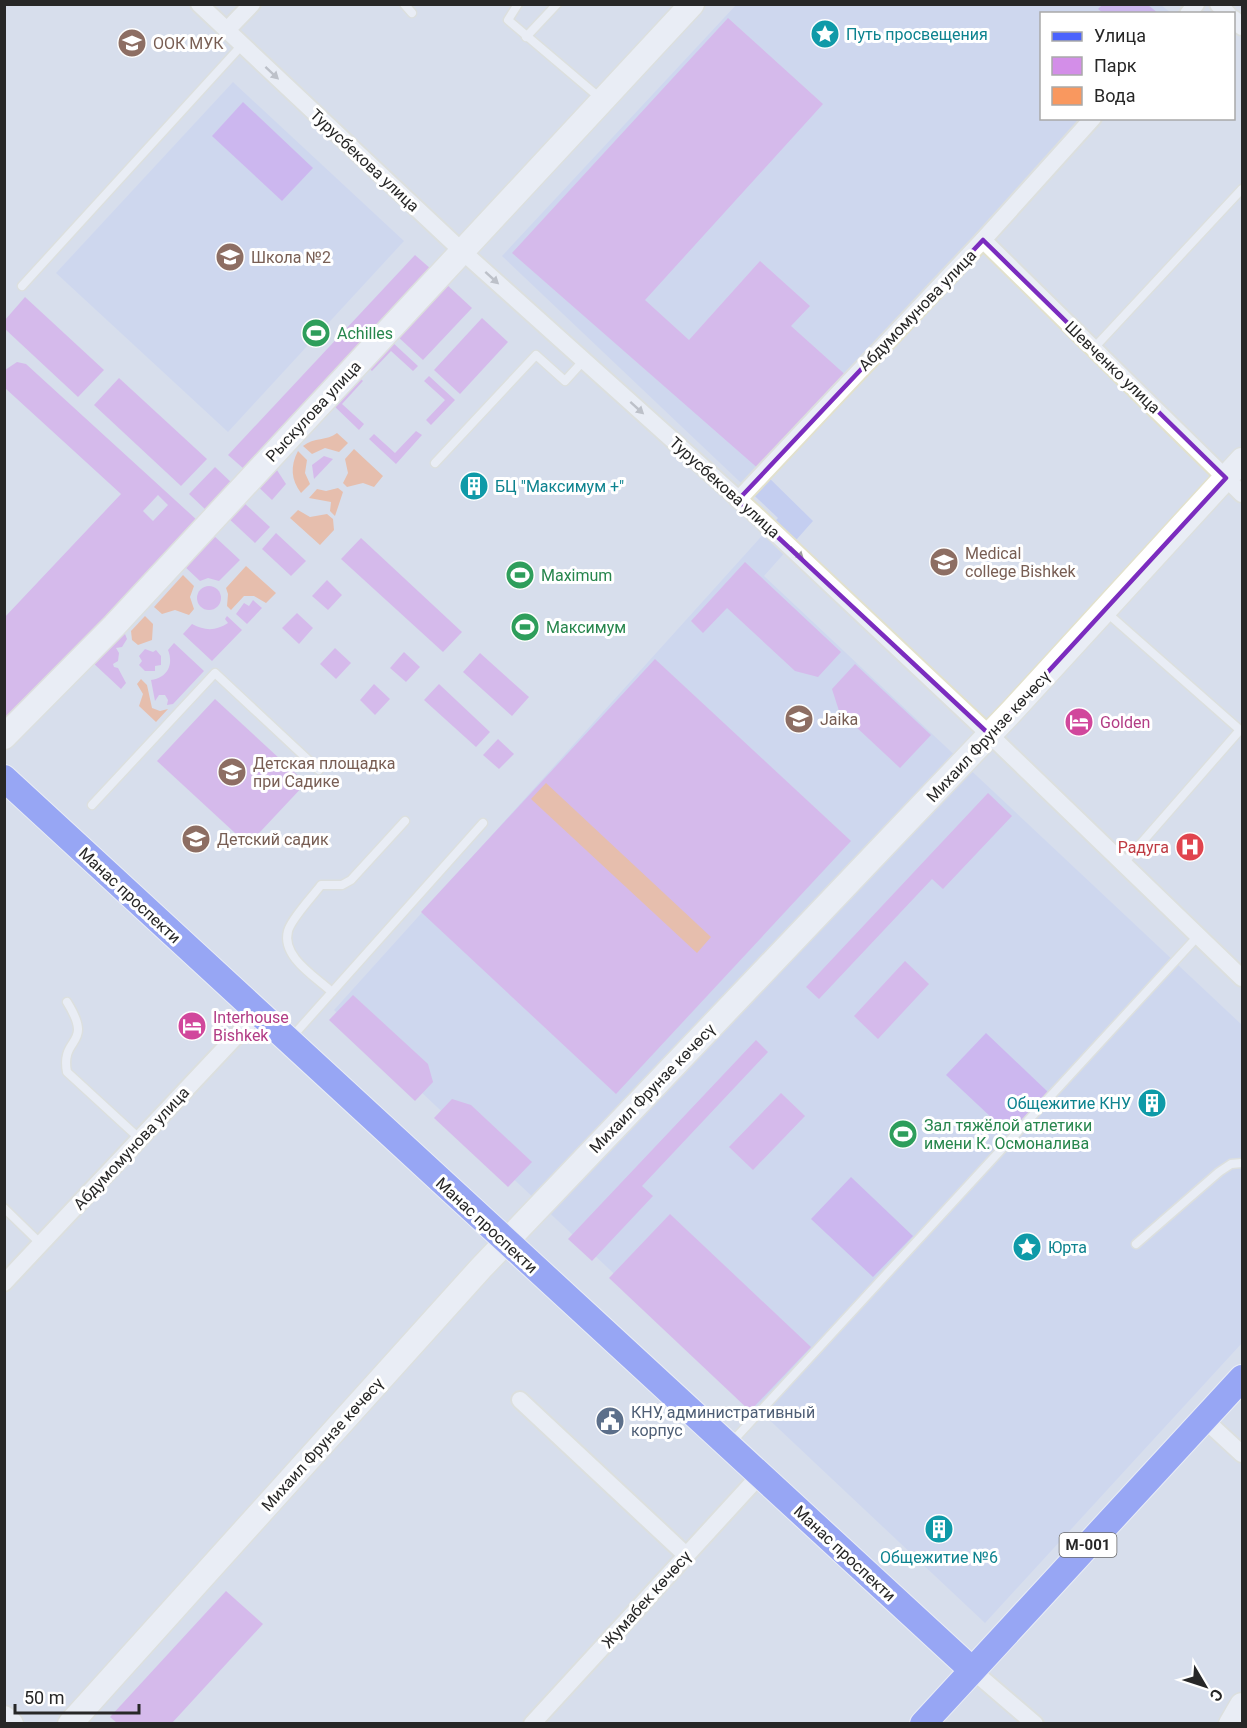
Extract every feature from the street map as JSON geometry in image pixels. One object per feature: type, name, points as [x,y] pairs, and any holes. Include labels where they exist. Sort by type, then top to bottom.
[{"type":"main road","name":"Рыскулова улица","points":[[4,737],[114,626],[692,4]]},
{"type":"main road","name":"Михаил Фрунзе көчөсү","points":[[70,1724],[506,1242],[990,735],[1104,610],[1234,486],[1242,460]]},
{"type":"main road","name":"Манас проспекти","points":[[4,778],[972,1670]]},
{"type":"main road","name":"М-001","points":[[923,1724],[1242,1378]]},
{"type":"main road","points":[[1231,1724],[1242,1705]]},
{"type":"main road","points":[[4,1718],[11,1724]]},
{"type":"street","name":"Турусбекова улица","points":[[199,4],[462,251],[738,500],[990,735],[1242,977]]},
{"type":"street","points":[[227,30],[252,4]]},
{"type":"street","name":"Абдумомунова улица","points":[[738,500],[983,240],[1091,120]]},
{"type":"street","name":"Шевченко улица","points":[[983,240],[1234,486]]},
{"type":"street","name":"Абдумомунова улица","points":[[4,1283],[258,1013]]},
{"type":"street","points":[[520,1400],[686,1555]]},
{"type":"street","points":[[1204,1419],[1242,1454]]},
{"type":"street","name":"Жумабек көчөсү","points":[[532,1724],[760,1475]]},
{"type":"street","points":[[972,1670],[1035,1724]]},
{"type":"lane","points":[[404,4],[412,14]]},
{"type":"lane","points":[[518,4],[508,20],[525,37],[603,100]]},
{"type":"lane","points":[[525,37],[557,4]]},
{"type":"lane","points":[[22,286],[242,45]]},
{"type":"lane","points":[[1094,348],[1242,189]]},
{"type":"lane","points":[[435,463],[536,355],[565,381],[584,360]]},
{"type":"lane","points":[[1104,610],[1240,730],[1123,864]]},
{"type":"lane","points":[[92,805],[215,673],[319,770]]},
{"type":"lane","points":[[332,992],[294,959],[288,946],[288,930],[321,885],[342,885],[351,880],[405,821]]},
{"type":"lane","points":[[288,1041],[483,824]]},
{"type":"lane","points":[[728,1446],[1198,936]]},
{"type":"lane","points":[[67,1002],[79,1021],[80,1032],[65,1060],[68,1072],[140,1139]]},
{"type":"lane","points":[[1136,1244],[1219,1172],[1231,1164],[1242,1163]]},
{"type":"lane","points":[[4,1208],[41,1244]]},
{"type":"highlighted area","points":[[983,240],[1226,478],[990,735],[738,500]]},
{"type":"shaded area","points":[[736,5],[1161,5],[1170,12],[1040,12],[1040,120],[1084,120],[762,471],[813,521],[764,576],[1242,1025],[1242,1343],[985,1623],[334,1010],[778,518],[502,256]]},
{"type":"shaded area","points":[[1102,5],[1148,5],[1157,12],[1102,12],[1098,9]]},
{"type":"shaded area","name":"Школа №2","points":[[233,82],[404,241],[228,432],[56,273]]},
{"type":"shaded area","points":[[243,102],[313,168],[282,201],[212,136]]},
{"type":"shaded area","points":[[986,1033],[1048,1092],[1009,1134],[946,1075]]},
{"type":"shaded area","points":[[851,1177],[913,1236],[873,1277],[811,1219]]},
{"type":"green space","points":[[728,18],[823,104],[645,300],[689,340],[760,261],[810,306],[791,326],[849,378],[761,471],[512,253]]},
{"type":"green space","points":[[415,255],[431,269],[244,469],[228,455]]},
{"type":"green space","points":[[445,283],[472,308],[423,360],[396,335]]},
{"type":"green space","points":[[25,297],[104,370],[78,397],[5,329],[5,320]]},
{"type":"green space","points":[[482,318],[508,342],[460,394],[434,370]]},
{"type":"green space","points":[[391,341],[418,366],[413,371],[391,351],[372,371],[367,366]]},
{"type":"green space","points":[[17,362],[26,364],[198,521],[5,730],[4,618],[121,494],[5,388],[5,370]],"holes":[[[158,495],[168,505],[153,521],[143,511]]]},
{"type":"green space","points":[[358,376],[363,381],[342,404],[364,424],[359,430],[332,404]]},
{"type":"green space","points":[[429,376],[455,400],[431,425],[426,420],[445,400],[424,381]]},
{"type":"green space","points":[[119,378],[207,459],[181,486],[94,405]]},
{"type":"green space","points":[[416,431],[422,435],[396,464],[369,439],[374,434],[395,453]]},
{"type":"green space","points":[[324,456],[333,459],[314,479],[312,465]]},
{"type":"green space","points":[[215,467],[233,484],[207,511],[189,494]]},
{"type":"green space","points":[[275,467],[286,484],[272,500],[251,480]]},
{"type":"green space","points":[[242,501],[270,527],[255,543],[227,517]]},
{"type":"green space","points":[[276,533],[306,561],[291,576],[262,549]]},
{"type":"green space","points":[[212,534],[240,560],[219,581],[208,578],[200,581],[183,565]]},
{"type":"green space","points":[[361,538],[462,632],[443,652],[341,559]]},
{"type":"green space","points":[[745,562],[841,652],[818,677],[795,671],[727,608],[703,633],[691,621]]},
{"type":"green space","points":[[327,580],[342,595],[328,610],[312,596]]},
{"type":"green space","points":[[209,586],[217,590],[221,598],[217,606],[209,610],[201,606],[197,598],[201,590]]},
{"type":"green space","points":[[253,600],[262,608],[247,624],[236,614],[244,603],[249,606]]},
{"type":"green space","points":[[297,613],[313,628],[299,644],[282,628]]},
{"type":"green space","points":[[227,616],[242,630],[212,661],[183,634],[192,624],[206,629],[219,628],[228,623],[225,619]]},
{"type":"green space","points":[[123,629],[127,639],[122,647],[116,648],[119,653],[118,661],[113,664],[118,668],[126,683],[121,689],[92,662]]},
{"type":"green space","points":[[174,643],[204,671],[173,704],[167,705],[168,700],[165,695],[159,695],[155,701],[151,680],[161,677],[168,670],[170,656],[168,650]]},
{"type":"green space","points":[[335,648],[351,663],[336,679],[320,664]]},
{"type":"green space","points":[[145,649],[153,652],[156,650],[161,656],[161,665],[155,666],[155,671],[145,671],[139,665],[142,661],[139,656]]},
{"type":"green space","points":[[404,652],[420,667],[406,682],[390,668]]},
{"type":"green space","points":[[480,653],[529,697],[512,716],[463,672]]},
{"type":"green space","points":[[655,659],[851,841],[616,1094],[421,912]]},
{"type":"green space","points":[[855,664],[931,735],[900,768],[839,711],[832,689]]},
{"type":"green space","points":[[374,684],[390,699],[375,715],[360,700]]},
{"type":"green space","points":[[439,684],[490,732],[476,747],[424,700]]},
{"type":"green space","name":"Детская площадка при Садике","points":[[215,699],[306,783],[248,845],[157,761]]},
{"type":"green space","points":[[498,739],[514,754],[499,769],[483,755]]},
{"type":"green space","points":[[988,793],[1012,816],[943,889],[932,879],[819,999],[806,987]]},
{"type":"green space","points":[[905,961],[929,984],[878,1039],[854,1016]]},
{"type":"green space","points":[[353,995],[428,1064],[433,1082],[415,1101],[329,1020]]},
{"type":"green space","points":[[756,1040],[768,1052],[642,1186],[653,1196],[592,1261],[568,1239]]},
{"type":"green space","points":[[781,1093],[805,1116],[753,1170],[729,1147]]},
{"type":"green space","points":[[452,1099],[471,1105],[532,1162],[508,1187],[434,1118]]},
{"type":"green space","points":[[670,1214],[811,1347],[750,1411],[609,1278]]},
{"type":"green space","points":[[226,1591],[263,1624],[172,1723],[117,1723],[110,1717]]},
{"type":"water","points":[[337,433],[348,443],[339,452],[325,448],[312,454],[303,446],[312,441]]},
{"type":"water","points":[[354,449],[383,476],[374,487],[363,483],[347,487],[343,483],[348,473],[345,459]]},
{"type":"water","points":[[298,451],[307,460],[305,473],[310,484],[301,493],[295,483],[293,473]]},
{"type":"water","points":[[338,488],[343,492],[335,516],[330,511],[331,502],[309,498],[317,489],[326,491]]},
{"type":"water","points":[[298,510],[310,517],[327,514],[333,519],[334,530],[320,545],[290,518]]},
{"type":"water","points":[[246,566],[276,593],[266,603],[254,596],[244,596],[231,610],[227,606],[226,588]]},
{"type":"water","points":[[183,575],[194,586],[190,597],[194,609],[189,615],[175,610],[162,614],[154,607]]},
{"type":"water","points":[[145,616],[153,624],[152,640],[138,645],[132,640],[131,631]]},
{"type":"water","points":[[141,679],[147,685],[152,708],[160,711],[168,709],[156,722],[139,706],[143,694],[137,684]]},
{"type":"water","points":[[546,783],[711,937],[697,953],[531,799]]},
{"type":"place","name":"Путь просвещения","points":[[825,34]]},
{"type":"place","name":"ООК МУК","points":[[132,43]]},
{"type":"place","name":"Школа №2","points":[[230,257]]},
{"type":"place","name":"Achilles","points":[[316,333]]},
{"type":"place","name":"БЦ \"Максимум +\"","points":[[474,486]]},
{"type":"place","name":"Medical college Bishkek","points":[[944,562]]},
{"type":"place","name":"Maximum","points":[[520,575]]},
{"type":"place","name":"Максимум","points":[[525,627]]},
{"type":"place","name":"Jaika","points":[[799,719]]},
{"type":"place","name":"Golden","points":[[1079,722]]},
{"type":"place","name":"Детская площадка при Садике","points":[[232,772]]},
{"type":"place","name":"Детский садик","points":[[196,839]]},
{"type":"place","name":"Радуга","points":[[1190,847]]},
{"type":"place","name":"Interhouse Bishkek","points":[[192,1026]]},
{"type":"place","name":"Общежитие КНУ","points":[[1152,1103]]},
{"type":"place","name":"Зал тяжёлой атлетики имени К. Осмоналива","points":[[903,1134]]},
{"type":"place","name":"Юрта","points":[[1027,1247]]},
{"type":"place","name":"КНУ, административный корпус","points":[[610,1421]]},
{"type":"place","name":"Общежитие №6","points":[[939,1529]]}]
